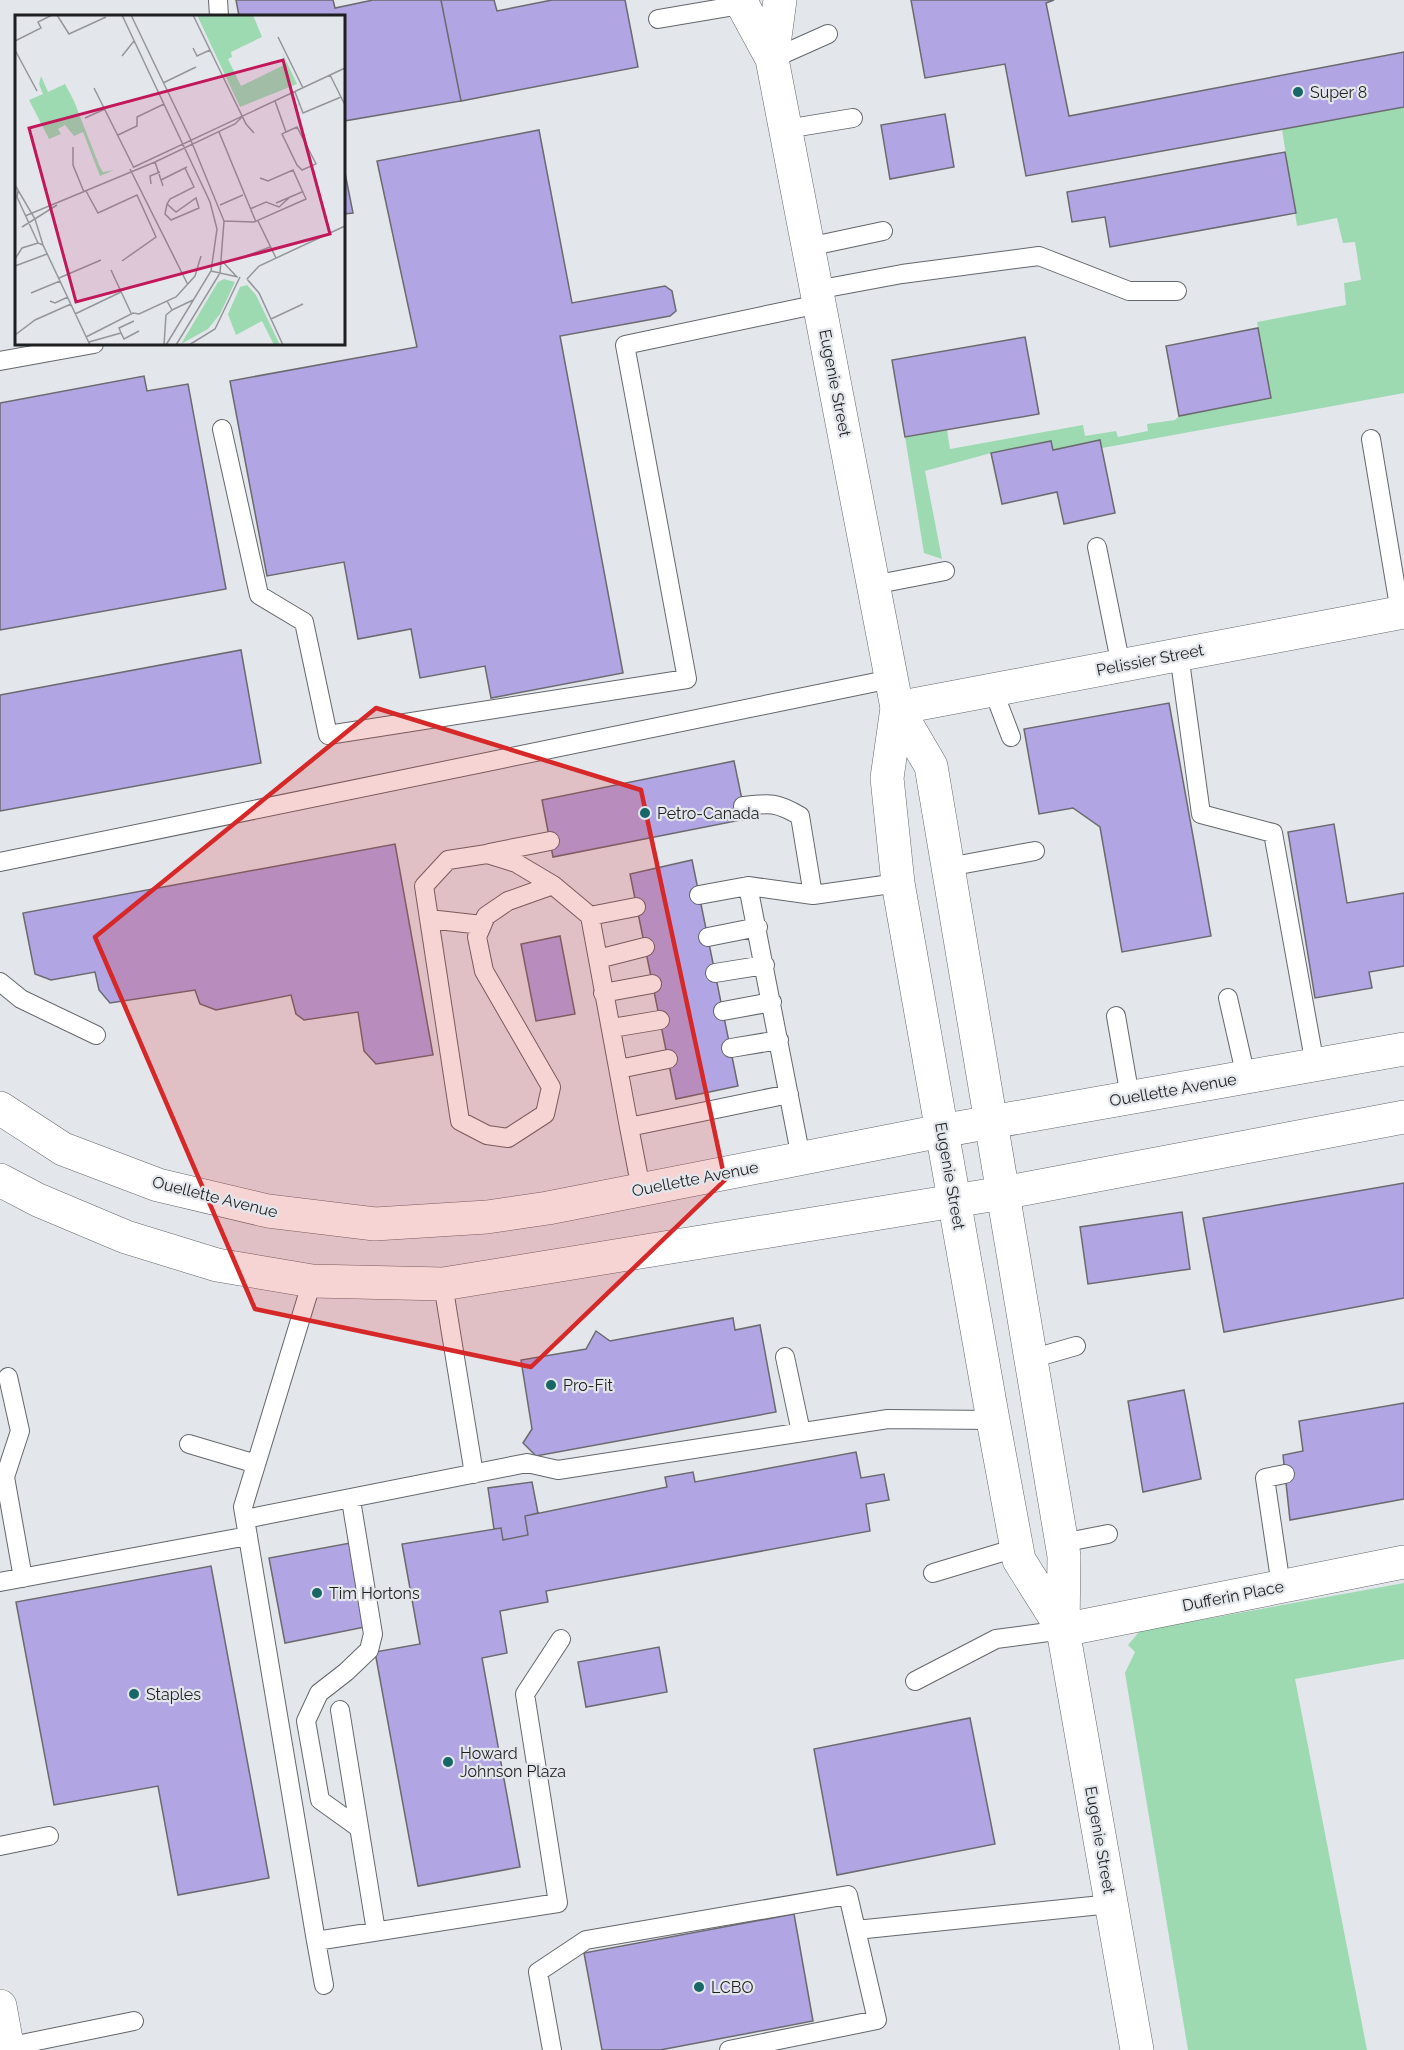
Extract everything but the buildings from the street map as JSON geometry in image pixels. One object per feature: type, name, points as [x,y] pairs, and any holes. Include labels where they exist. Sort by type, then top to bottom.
[{"type":"street","name":"Eugenie Street","points":[[772,59],[780,0]]},
{"type":"street","name":"Eugenie Street","points":[[741,3],[772,59],[894,694],[887,778],[898,883],[1016,1548],[1019,1560],[1063,1630]]},
{"type":"street","name":"Pelissier Street","points":[[894,694],[993,690],[1402,612]]},
{"type":"street","name":"Eugenie Street","points":[[894,694],[931,766],[1064,1556],[1063,1630],[1137,2050]]},
{"type":"street","name":"Ouellette Avenue","points":[[0,1108],[63,1149],[158,1185],[268,1211],[375,1224],[487,1217],[990,1122],[1404,1049]]},
{"type":"street","points":[[5,1186],[126,1237],[217,1265],[312,1281],[443,1284],[1003,1193],[1404,1117]]},
{"type":"street","name":"Dufferin Place","points":[[1063,1630],[1404,1562]]},
{"type":"street","points":[[0,2006],[7,2049]]},
{"type":"lane","points":[[218,0],[219,15]]},
{"type":"lane","points":[[658,19],[741,3]]},
{"type":"lane","points":[[772,59],[828,34]]},
{"type":"lane","points":[[786,129],[853,118]]},
{"type":"lane","points":[[808,248],[883,231]]},
{"type":"lane","points":[[222,429],[259,595],[304,622],[328,735],[687,679],[625,345],[902,274],[1039,256],[1129,291],[1177,291]]},
{"type":"lane","points":[[0,361],[88,345]]},
{"type":"lane","points":[[1371,439],[1402,612]]},
{"type":"lane","points":[[1097,547],[1121,666]]},
{"type":"lane","points":[[873,585],[945,571]]},
{"type":"lane","points":[[1179,654],[1202,814],[1273,833],[1315,1065]]},
{"type":"lane","points":[[993,690],[1011,737]]},
{"type":"lane","points":[[0,862],[894,694]]},
{"type":"lane","points":[[743,806],[768,803],[782,805],[800,816],[813,895]]},
{"type":"lane","points":[[550,841],[448,860],[424,886],[460,1121],[486,1135],[508,1138],[545,1114],[551,1087],[484,971],[477,937],[486,916],[508,901],[553,885]]},
{"type":"lane","points":[[948,867],[1035,851]]},
{"type":"lane","points":[[487,854],[516,863],[553,885],[590,916],[640,1189]]},
{"type":"lane","points":[[699,895],[748,886],[813,895],[898,883]]},
{"type":"lane","points":[[748,886],[758,927],[801,1158]]},
{"type":"lane","points":[[590,916],[636,907]]},
{"type":"lane","points":[[429,920],[482,925]]},
{"type":"lane","points":[[708,937],[758,927]]},
{"type":"lane","points":[[598,958],[645,947]]},
{"type":"lane","points":[[715,973],[765,965]]},
{"type":"lane","points":[[0,982],[21,999],[96,1035]]},
{"type":"lane","points":[[603,993],[652,984]]},
{"type":"lane","points":[[1228,998],[1246,1077]]},
{"type":"lane","points":[[723,1011],[772,1002]]},
{"type":"lane","points":[[1116,1016],[1130,1097]]},
{"type":"lane","points":[[612,1028],[660,1020]]},
{"type":"lane","points":[[730,1048],[779,1040]]},
{"type":"lane","points":[[619,1069],[668,1059]]},
{"type":"lane","points":[[629,1127],[789,1094]]},
{"type":"lane","points":[[312,1281],[243,1508],[324,1985]]},
{"type":"lane","points":[[443,1284],[474,1474]]},
{"type":"lane","points":[[1030,1359],[1076,1346]]},
{"type":"lane","points":[[785,1357],[801,1432]]},
{"type":"lane","points":[[8,1377],[20,1431],[5,1477],[23,1578]]},
{"type":"lane","points":[[0,1582],[246,1528],[351,1500],[527,1463],[558,1470],[888,1419],[993,1420]]},
{"type":"lane","points":[[189,1444],[256,1464]]},
{"type":"lane","points":[[1281,1586],[1265,1478],[1285,1474]]},
{"type":"lane","points":[[351,1500],[374,1634],[369,1650],[319,1693],[306,1721],[320,1800],[359,1828]]},
{"type":"lane","points":[[1062,1543],[1108,1534]]},
{"type":"lane","points":[[933,1574],[1016,1548]]},
{"type":"lane","points":[[915,1682],[996,1640],[1063,1630]]},
{"type":"lane","points":[[315,1941],[558,1903],[525,1694],[561,1639]]},
{"type":"lane","points":[[340,1710],[376,1931]]},
{"type":"lane","points":[[0,1846],[49,1836]]},
{"type":"lane","points":[[552,2050],[538,1972],[586,1940],[848,1895],[877,2020],[729,2050]]},
{"type":"lane","points":[[856,1930],[1111,1904]]},
{"type":"lane","points":[[7,2049],[134,2020]]},
{"type":"highlighted area","points":[[376,708],[641,790],[725,1180],[531,1367],[255,1309],[95,937]]},
{"type":"green space","points":[[1404,107],[1404,393],[1102,448],[1100,440],[1053,450],[1051,441],[991,453],[925,471],[942,559],[924,553],[905,437],[947,430],[950,449],[1083,425],[1085,436],[1116,431],[1118,437],[1148,431],[1147,424],[1175,420],[1179,416],[1271,398],[1257,322],[1346,305],[1344,283],[1361,280],[1355,242],[1343,243],[1337,218],[1297,226],[1282,129]]},
{"type":"green space","points":[[1404,1583],[1404,1659],[1295,1679],[1367,2050],[1188,2050],[1125,1673],[1135,1652],[1128,1645],[1140,1631]]},
{"type":"place","name":"Super 8","points":[[1298,92]]},
{"type":"place","name":"Petro-Canada","points":[[645,813]]},
{"type":"place","name":"Pro-Fit","points":[[551,1385]]},
{"type":"place","name":"Tim Hortons","points":[[317,1593]]},
{"type":"place","name":"Staples","points":[[134,1694]]},
{"type":"place","name":"Howard Johnson Plaza","points":[[448,1762]]},
{"type":"place","name":"LCBO","points":[[699,1987]]}]
